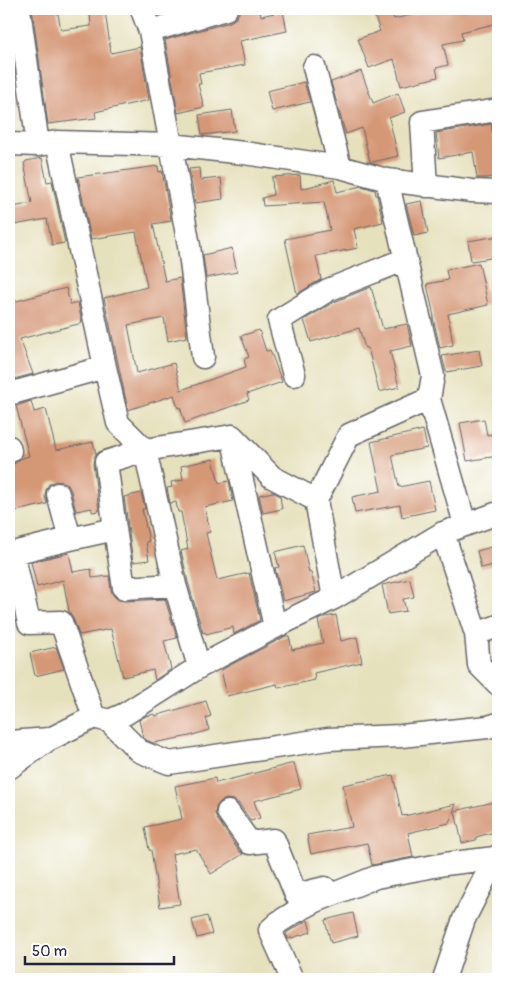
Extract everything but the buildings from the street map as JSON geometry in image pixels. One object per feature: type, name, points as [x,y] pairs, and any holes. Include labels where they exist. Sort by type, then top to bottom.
[{"type":"street","points":[[19,9],[48,143],[118,423],[145,450],[175,585],[199,668]]},
{"type":"street","points":[[150,31],[226,9]]},
{"type":"street","points":[[142,10],[150,31],[189,246],[203,357]]},
{"type":"street","points":[[314,68],[340,167]]},
{"type":"street","points":[[426,186],[422,122],[498,110]]},
{"type":"street","points":[[9,144],[171,145],[340,167],[387,180],[426,186],[498,192]]},
{"type":"street","points":[[387,180],[433,376],[428,399],[465,524]]},
{"type":"street","points":[[294,375],[279,320],[328,290],[406,258]]},
{"type":"street","points":[[9,394],[105,367]]},
{"type":"street","points":[[334,598],[316,500],[350,435],[428,399]]},
{"type":"street","points":[[232,436],[272,477],[316,500]]},
{"type":"street","points":[[175,585],[124,588],[106,462],[145,450],[232,436]]},
{"type":"street","points":[[232,436],[275,627]]},
{"type":"street","points":[[58,494],[70,539]]},
{"type":"street","points":[[9,768],[50,739],[102,719],[125,714],[199,668],[334,598],[443,533],[498,513]]},
{"type":"street","points":[[115,529],[13,553],[30,623],[61,622],[102,719],[139,752],[169,763],[328,739],[401,736],[488,727],[498,724]]},
{"type":"street","points":[[443,533],[476,634],[479,665],[498,684]]},
{"type":"street","points":[[476,634],[498,626]]},
{"type":"street","points":[[10,741],[50,739]]},
{"type":"street","points":[[228,812],[250,843],[274,840],[296,895],[376,877],[445,864],[497,857]]},
{"type":"street","points":[[444,979],[464,920],[497,857]]},
{"type":"street","points":[[292,979],[270,930],[279,922],[316,901],[376,877]]}]
